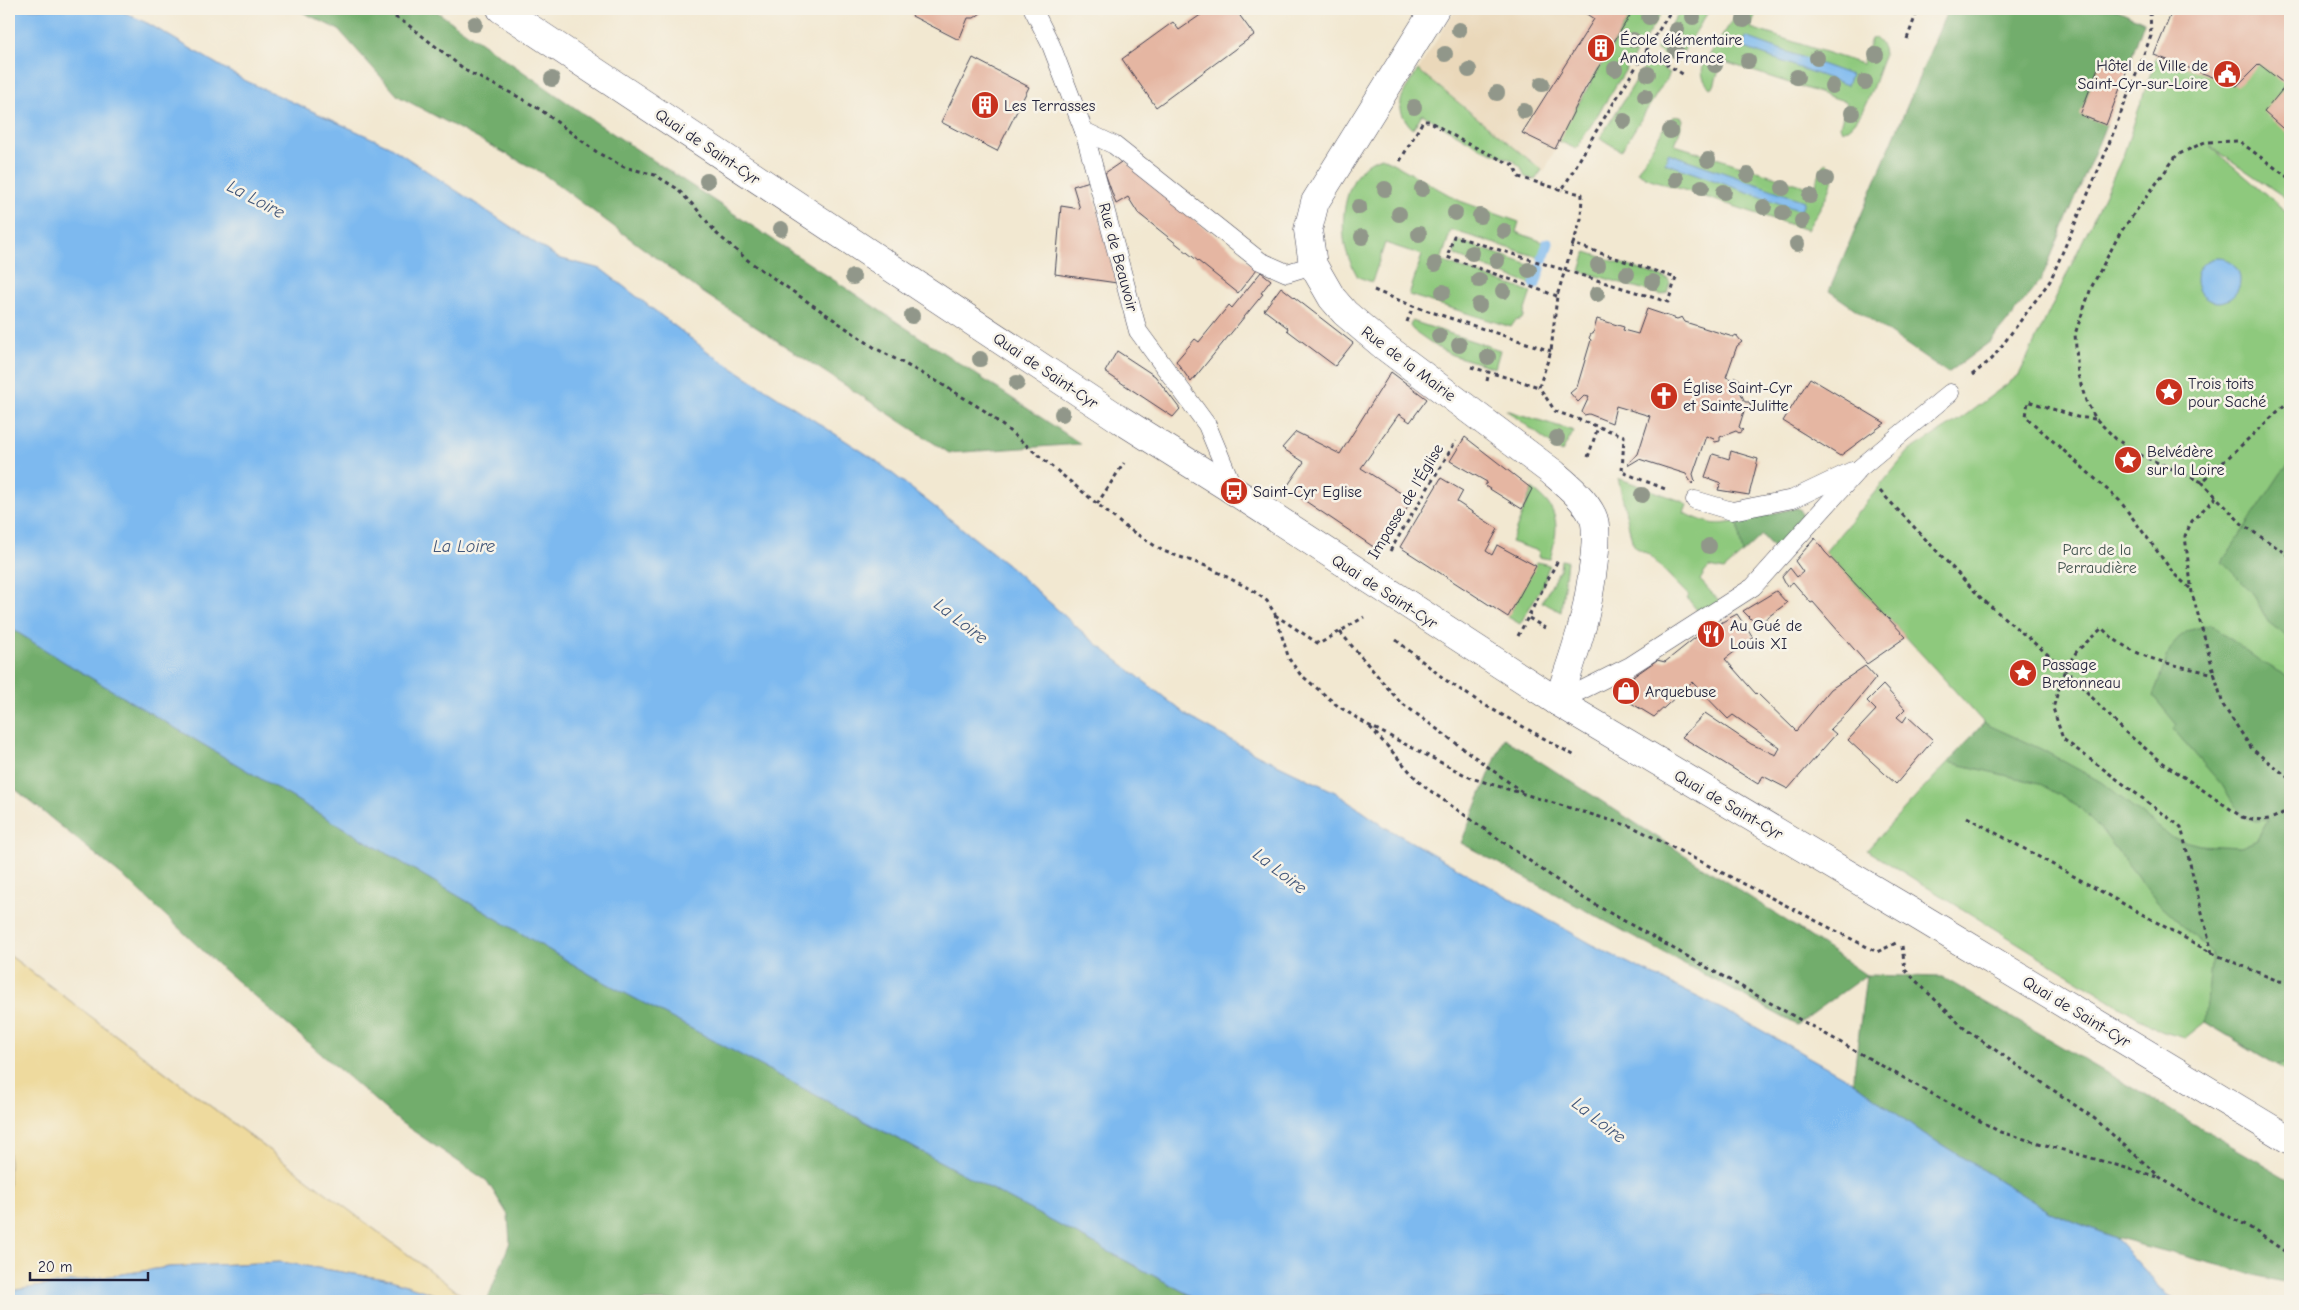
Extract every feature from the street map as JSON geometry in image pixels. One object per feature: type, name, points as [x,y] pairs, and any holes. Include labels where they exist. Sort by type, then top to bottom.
[{"type":"main road","name":"Quai de Saint-Cyr","points":[[501,9],[1121,420],[1234,490],[1371,582],[1558,702],[2290,1140]]},
{"type":"main road","name":"Rue de la Mairie","points":[[1435,9],[1314,202],[1308,230],[1313,265],[1332,298],[1361,328],[1552,472],[1572,489],[1594,517],[1596,535],[1593,564],[1580,635],[1558,702]]},
{"type":"lane","name":"Rue de Beauvoir","points":[[1033,9],[1051,45],[1084,131],[1138,331],[1207,425],[1234,490]]},
{"type":"lane","points":[[1084,131],[1114,145],[1260,262],[1287,273],[1313,265]]},
{"type":"lane","points":[[1558,702],[1630,666],[1753,587],[1860,468],[1950,393]]},
{"type":"lane","points":[[1695,500],[1732,511],[1793,499],[1860,468]]},
{"type":"path","points":[[381,9],[406,24],[468,72],[515,94],[541,110],[598,154],[624,167],[656,175],[676,188],[696,208],[717,234],[750,262],[874,348],[938,382],[985,411],[1124,526],[1163,551],[1206,566],[1252,590],[1266,601],[1275,614],[1289,658],[1300,674],[1338,706],[1368,725],[1471,778],[1633,827],[1877,952],[1902,940],[1905,970],[1965,1029],[2095,1119],[2161,1178],[2194,1200],[2246,1225],[2290,1255]]},
{"type":"path","points":[[1562,190],[1594,133],[1672,9]]},
{"type":"path","points":[[1907,39],[1918,9]]},
{"type":"path","points":[[1950,393],[1992,358],[2050,281],[2101,164],[2150,36],[2150,9]]},
{"type":"path","points":[[1645,51],[1686,76]]},
{"type":"path","points":[[1400,160],[1423,121],[1429,121],[1464,142],[1513,165],[1519,177],[1582,194],[1581,219],[1557,296],[1551,351],[1539,388]]},
{"type":"path","points":[[2290,179],[2239,141],[2205,142],[2176,155],[2120,233],[2091,288],[2075,334],[2078,375],[2086,400],[2096,419],[2116,439],[2138,454],[2202,482],[2243,524],[2290,556]]},
{"type":"path","points":[[1557,296],[1447,258],[1454,236],[1668,302],[1676,278],[1572,244]]},
{"type":"path","points":[[1366,286],[1413,306],[1551,351]]},
{"type":"path","points":[[1493,374],[1539,388],[1556,411],[1624,436],[1622,472],[1695,500]]},
{"type":"path","points":[[2202,482],[2290,400]]},
{"type":"path","points":[[2096,419],[2076,417],[2028,401],[2026,417],[2120,501],[2174,574],[2192,590]]},
{"type":"path","points":[[1585,465],[1598,427]]},
{"type":"path","name":"Impasse de l'Église","points":[[1371,582],[1461,433]]},
{"type":"path","points":[[1097,504],[1126,461]]},
{"type":"path","points":[[1860,468],[1900,515],[1982,599],[2065,669],[2124,730],[2162,762],[2242,817],[2256,821],[2269,820],[2282,815],[2290,806]]},
{"type":"path","points":[[2216,497],[2192,521],[2185,536],[2192,590],[2223,705],[2252,749],[2290,779]]},
{"type":"path","points":[[1516,639],[1554,570],[1560,553]]},
{"type":"path","points":[[1275,614],[1319,644],[1364,617]]},
{"type":"path","points":[[2212,953],[2181,827],[2063,739],[2053,708],[2065,669],[2077,651],[2102,628],[2122,646],[2161,662],[2215,674]]},
{"type":"path","points":[[1340,632],[1399,702],[1524,794]]},
{"type":"path","points":[[1368,725],[1422,785],[1578,895],[2000,1132],[2161,1178]]},
{"type":"path","points":[[1967,817],[2212,953],[2278,980],[2290,982]]},
{"type":"shaded area","points":[[1456,9],[1634,9],[1585,89],[1544,172],[1418,70]]},
{"type":"green space","points":[[296,9],[433,9],[591,119],[1081,444],[949,453],[699,290],[542,173],[398,96],[339,30]]},
{"type":"green space","points":[[1634,9],[1664,9],[1576,149],[1557,140]]},
{"type":"green space","points":[[1681,9],[1710,9],[1676,63],[1656,49]]},
{"type":"green space","points":[[1740,9],[1757,9],[1751,28],[1862,64],[1871,39],[1875,38],[1879,42],[1883,49],[1884,57],[1863,110],[1850,127],[1842,131],[1840,126],[1847,102],[1722,61],[1714,86],[1710,88],[1703,77],[1703,65]]},
{"type":"green space","points":[[1948,9],[2116,9],[2144,22],[2127,70],[2102,60],[2106,125],[2041,280],[1991,341],[1948,373],[1829,291]]},
{"type":"green space","name":"Parc de la Perraudière","points":[[2184,9],[2290,9],[2290,201],[2210,146],[2290,215],[2290,1073],[2205,1022],[2185,1038],[2160,1031],[1867,850],[1984,723],[1825,552],[1909,451],[1963,417],[2019,375],[2123,156],[2155,60]]},
{"type":"green space","points":[[1649,60],[1670,73],[1621,151],[1600,138]]},
{"type":"green space","points":[[1418,70],[1542,170],[1535,180],[1525,177],[1521,167],[1512,160],[1483,149],[1422,114],[1413,129],[1402,113],[1401,105],[1404,92]]},
{"type":"green space","points":[[1681,116],[1683,120],[1675,145],[1814,189],[1823,165],[1826,163],[1831,168],[1832,182],[1827,196],[1807,230],[1647,178],[1637,172],[1668,121],[1673,117]]},
{"type":"green space","points":[[1382,157],[1460,201],[1519,222],[1516,232],[1546,243],[1541,258],[1451,230],[1441,261],[1531,292],[1522,319],[1515,321],[1511,327],[1409,295],[1422,255],[1385,243],[1372,282],[1358,277],[1345,245],[1343,219],[1345,206],[1354,180],[1361,170],[1370,162]]},
{"type":"green space","points":[[1460,241],[1538,268],[1532,285],[1456,256],[1454,253],[1456,243]]},
{"type":"green space","points":[[1586,252],[1668,279],[1670,283],[1667,293],[1662,295],[1580,271]]},
{"type":"green space","points":[[1412,321],[1500,350],[1495,368],[1452,355],[1440,349],[1413,330],[1410,326]]},
{"type":"green space","points":[[1506,410],[1574,431],[1562,452]]},
{"type":"green space","points":[[2290,463],[2290,639],[2268,622],[2252,592],[2222,562],[2281,473]]},
{"type":"green space","points":[[1618,478],[1684,502],[1687,505],[1684,513],[1705,522],[1722,524],[1738,521],[1743,553],[1724,570],[1710,567],[1700,580],[1720,602],[1701,615],[1687,598],[1689,596],[1648,554],[1635,547]]},
{"type":"green space","points":[[1532,489],[1541,496],[1553,512],[1556,529],[1550,559],[1538,557],[1539,551],[1511,542]]},
{"type":"green space","points":[[1796,508],[1800,509],[1804,518],[1776,551],[1762,535],[1743,553],[1738,521]]},
{"type":"green space","points":[[1561,560],[1567,561],[1561,612],[1542,602],[1560,569]]},
{"type":"green space","points":[[1537,562],[1549,565],[1543,585],[1520,624],[1508,617]]},
{"type":"green space","points":[[2210,625],[2263,663],[2290,678],[2290,1061],[2277,1065],[2205,1022],[2212,953],[2157,902],[2100,828],[2077,805],[2038,783],[1948,762],[1984,723],[2041,749],[2101,782],[2172,838],[2200,845],[2241,847],[2257,840],[2268,820],[2256,821],[2242,817],[2222,785],[2173,729],[2177,725],[2153,696],[2171,647],[2186,631]]},
{"type":"green space","points":[[9,627],[66,663],[593,976],[1201,1301],[487,1301],[510,1242],[508,1215],[487,1181],[400,1122],[217,964],[132,884],[9,784]]},
{"type":"green space","points":[[1504,738],[1796,927],[1866,975],[1797,1025],[1461,843]]},
{"type":"green space","points":[[1866,975],[1942,977],[2290,1180],[2290,1267],[2282,1282],[2115,1238],[2050,1212],[1923,1133],[1853,1082]]},
{"type":"sand","points":[[9,955],[470,1301],[455,1301],[391,1280],[281,1262],[169,1267],[9,1291]]},
{"type":"water","name":"La Loire","points":[[9,9],[117,9],[149,24],[244,80],[389,146],[558,258],[601,269],[711,354],[874,459],[1007,564],[1088,637],[1189,717],[1258,755],[1335,792],[1385,827],[1602,950],[1736,1016],[1853,1082],[1923,1133],[2050,1212],[2115,1238],[2168,1295],[2177,1301],[1201,1301],[593,976],[66,663],[9,627]]},
{"type":"water","points":[[1746,37],[1851,75],[1847,85],[1742,47]]},
{"type":"water","points":[[1668,153],[1804,201],[1801,211],[1665,163]]},
{"type":"water","points":[[2218,258],[2230,262],[2236,268],[2240,280],[2236,292],[2230,298],[2218,302],[2206,298],[2200,292],[2196,280],[2200,268],[2206,262]]},
{"type":"water","points":[[281,1262],[391,1280],[455,1301],[9,1301],[9,1291],[169,1267]]},
{"type":"building","points":[[916,9],[981,9],[981,13],[974,18],[968,18],[959,40],[912,16]]},
{"type":"building","points":[[1209,9],[1235,9],[1254,35],[1156,107],[1122,59],[1173,22],[1179,30]]},
{"type":"building","points":[[1579,9],[1634,9],[1585,89],[1555,149],[1522,133],[1594,19]]},
{"type":"building","name":"Hôtel de Ville de Saint-Cyr-sur-Loire","points":[[2173,9],[2290,9],[2290,135],[2264,112],[2286,85],[2259,64],[2237,86],[2154,55]]},
{"type":"building","name":"Les Terrasses","points":[[973,58],[1029,87],[997,151],[941,122]]},
{"type":"building","points":[[2101,60],[2127,70],[2106,125],[2080,115]]},
{"type":"building","points":[[1124,160],[1159,192],[1257,269],[1238,293],[1138,213],[1128,197],[1116,204],[1105,173]]},
{"type":"building","points":[[1090,181],[1117,283],[1055,274],[1061,206],[1080,209],[1073,186]]},
{"type":"building","points":[[1261,272],[1271,280],[1261,293],[1263,294],[1191,382],[1176,361],[1195,339],[1199,342],[1229,305],[1232,308]]},
{"type":"building","points":[[1281,287],[1353,343],[1335,366],[1264,310]]},
{"type":"building","name":"Église Saint-Cyr et Sainte-Julitte","points":[[1647,309],[1677,319],[1682,317],[1685,322],[1733,337],[1736,335],[1742,342],[1737,346],[1726,377],[1733,380],[1735,377],[1740,380],[1737,385],[1745,402],[1749,402],[1751,406],[1745,408],[1739,427],[1743,430],[1739,433],[1736,431],[1720,437],[1720,441],[1715,442],[1714,439],[1706,436],[1693,474],[1695,481],[1692,484],[1686,474],[1639,459],[1629,465],[1628,463],[1638,454],[1650,416],[1616,406],[1612,423],[1589,414],[1584,415],[1582,412],[1589,397],[1584,396],[1578,402],[1570,393],[1577,387],[1591,340],[1589,338],[1593,334],[1597,319],[1624,327],[1623,330],[1638,334]]},
{"type":"building","points":[[1117,351],[1155,376],[1180,409],[1173,417],[1105,372]]},
{"type":"building","points":[[1391,372],[1427,399],[1410,422],[1399,414],[1361,468],[1412,500],[1381,552],[1286,488],[1304,462],[1282,448],[1296,432],[1340,454]]},
{"type":"building","points":[[1810,378],[1885,423],[1840,456],[1783,421]]},
{"type":"building","points":[[1465,437],[1532,489],[1522,509],[1485,486],[1487,482],[1450,461]]},
{"type":"building","points":[[1731,451],[1758,459],[1749,495],[1718,490],[1721,483],[1705,477],[1713,454],[1729,459]]},
{"type":"building","points":[[1441,478],[1463,491],[1457,502],[1498,529],[1486,551],[1492,555],[1497,545],[1536,566],[1508,617],[1400,547]]},
{"type":"building","points":[[1815,538],[1825,552],[1906,637],[1867,664],[1813,602],[1811,603],[1793,582],[1787,587],[1782,577],[1790,568],[1797,577],[1803,572],[1795,561]]},
{"type":"building","points":[[1776,591],[1787,603],[1757,625],[1743,611]]},
{"type":"building","points":[[1737,614],[1753,638],[1725,659],[1756,694],[1796,731],[1831,689],[1865,666],[1876,678],[1848,712],[1830,729],[1836,734],[1788,789],[1763,776],[1758,784],[1682,737],[1705,713],[1751,744],[1776,755],[1780,748],[1733,715],[1728,719],[1692,682],[1654,717],[1618,695],[1617,688],[1657,660],[1665,662],[1700,634]]},
{"type":"building","points":[[1883,685],[1905,709],[1897,717],[1903,722],[1907,716],[1933,740],[1896,784],[1848,740],[1876,710],[1867,701]]},
{"type":"waterway","points":[[1543,258],[1548,243]]},
{"type":"waterway","points":[[1535,284],[1540,269]]},
{"type":"place","name":"École élémentaire Anatole France","points":[[1601,48]]},
{"type":"place","name":"Hôtel de Ville de Saint-Cyr-sur-Loire","points":[[2227,74]]},
{"type":"place","name":"Les Terrasses","points":[[985,105]]},
{"type":"place","name":"Trois toits pour Saché","points":[[2169,392]]},
{"type":"place","name":"Église Saint-Cyr et Sainte-Julitte","points":[[1664,396]]},
{"type":"place","name":"Belvédère sur la Loire","points":[[2128,460]]},
{"type":"place","name":"Saint-Cyr Eglise","points":[[1234,491]]},
{"type":"place","name":"Au Gué de Louis XI","points":[[1711,634]]},
{"type":"place","name":"Passage Bretonneau","points":[[2023,673]]},
{"type":"place","name":"Arquebuse","points":[[1626,691]]}]
